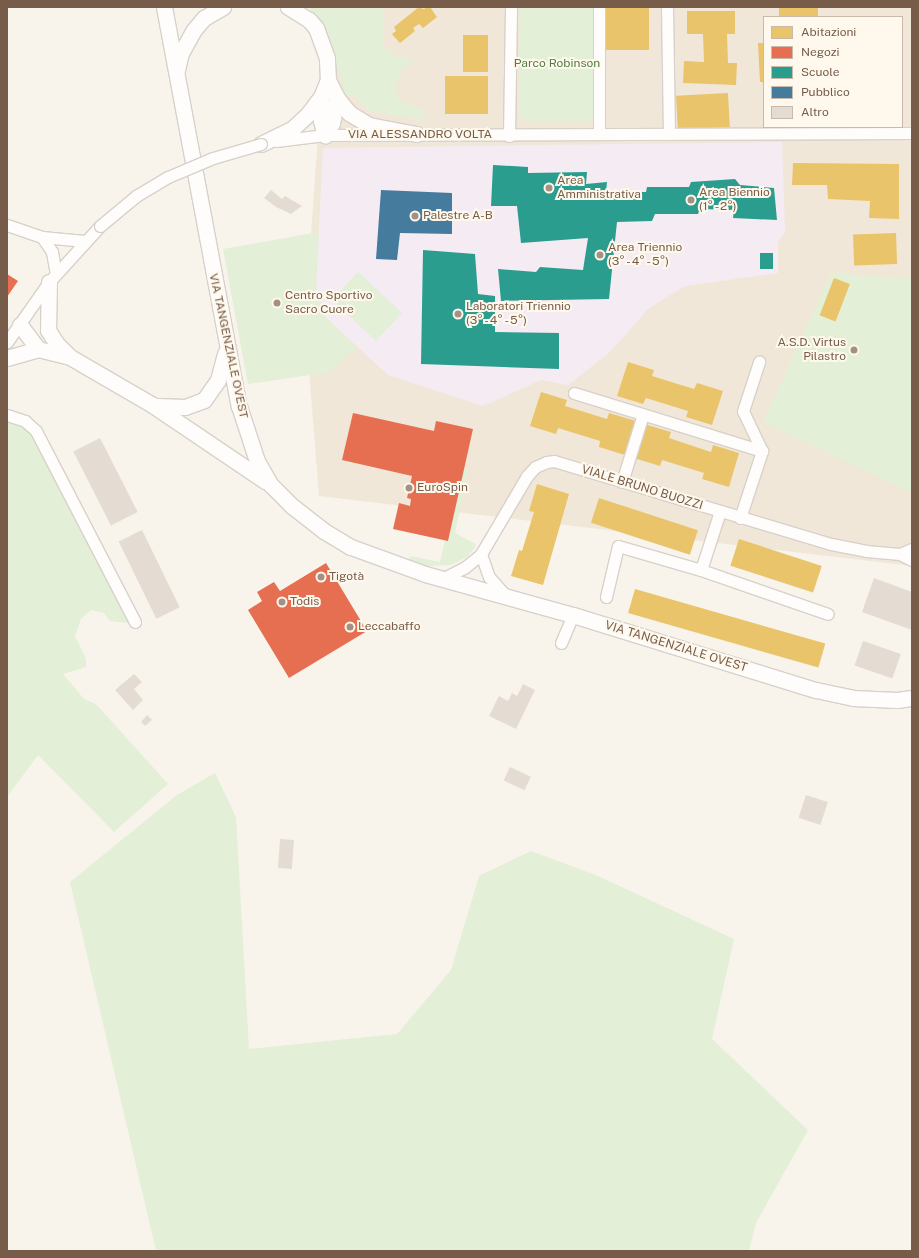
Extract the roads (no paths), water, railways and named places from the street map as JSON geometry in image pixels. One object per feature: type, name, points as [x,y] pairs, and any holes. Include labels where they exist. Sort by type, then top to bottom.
[{"type":"main road","name":"VIA TANGENZIALE OVEST","points":[[164,7],[226,348],[251,449],[271,485],[307,520],[337,540],[375,558],[442,579],[573,616],[816,690],[853,698],[897,700],[912,698]]},
{"type":"main road","points":[[177,73],[181,53],[195,28],[204,18],[223,7]]},
{"type":"main road","points":[[288,7],[309,20],[316,28],[327,58],[328,80],[337,98],[349,113],[369,125],[416,134]]},
{"type":"main road","points":[[261,144],[292,129],[321,97],[328,80]]},
{"type":"main road","points":[[321,97],[321,121],[326,135]]},
{"type":"main road","points":[[326,135],[332,123],[337,98]]},
{"type":"main road","points":[[52,278],[48,330],[56,344],[70,357],[151,404],[214,444],[271,485]]},
{"type":"main road","points":[[20,325],[48,330]]},
{"type":"main road","points":[[20,325],[38,349]]},
{"type":"main road","points":[[151,404],[178,408],[193,405],[204,400],[218,380],[226,348]]},
{"type":"main road","points":[[7,358],[38,349],[70,357]]},
{"type":"street","points":[[509,136],[510,7]]},
{"type":"street","points":[[599,7],[599,134]]},
{"type":"street","points":[[668,7],[669,134]]},
{"type":"street","name":"VIA ALESSANDRO VOLTA","points":[[7,342],[52,278],[100,226],[136,196],[168,177],[213,158],[261,144],[326,135],[416,134],[509,136],[599,134],[912,133]]},
{"type":"street","points":[[7,225],[42,237],[84,242]]},
{"type":"street","points":[[42,237],[52,252],[52,278]]},
{"type":"street","points":[[52,252],[72,256]]},
{"type":"street","points":[[740,518],[762,451],[743,411],[759,362]]},
{"type":"street","points":[[574,393],[762,451]]},
{"type":"street","points":[[622,482],[643,414]]},
{"type":"street","points":[[7,415],[26,421],[36,431],[136,622]]},
{"type":"street","name":"VIALE BRUNO BUOZZI","points":[[481,554],[527,476],[540,464],[554,461],[740,518],[831,544],[866,552],[900,554],[912,560]]},
{"type":"street","points":[[701,570],[720,511]]},
{"type":"street","points":[[606,597],[618,546],[701,570],[828,614]]},
{"type":"street","name":"VIALE BRUNO BUOZZI","points":[[900,554],[912,549]]},
{"type":"street","points":[[442,579],[464,568],[481,554],[489,577],[508,597]]},
{"type":"street","points":[[561,643],[573,616]]},
{"type":"place","name":"Area Amministrativa","points":[[549,188]]},
{"type":"place","name":"Area Biennio (1° - 2°)","points":[[691,200]]},
{"type":"place","name":"Palestre A-B","points":[[415,216]]},
{"type":"place","name":"Area Triennio (3° - 4° - 5°)","points":[[600,255]]},
{"type":"place","name":"Centro Sportivo Sacro Cuore","points":[[277,303]]},
{"type":"place","name":"Laboratori Triennio (3° - 4° - 5°)","points":[[458,314]]},
{"type":"place","name":"A.S.D. Virtus Pilastro","points":[[854,350]]},
{"type":"place","name":"EuroSpin","points":[[409,488]]},
{"type":"place","name":"Tigotà","points":[[321,577]]},
{"type":"place","name":"Todis","points":[[282,602]]},
{"type":"place","name":"Leccabaffo","points":[[350,627]]},
{"type":"park label","name":"Parco Robinson","points":[[557,64]]}]
